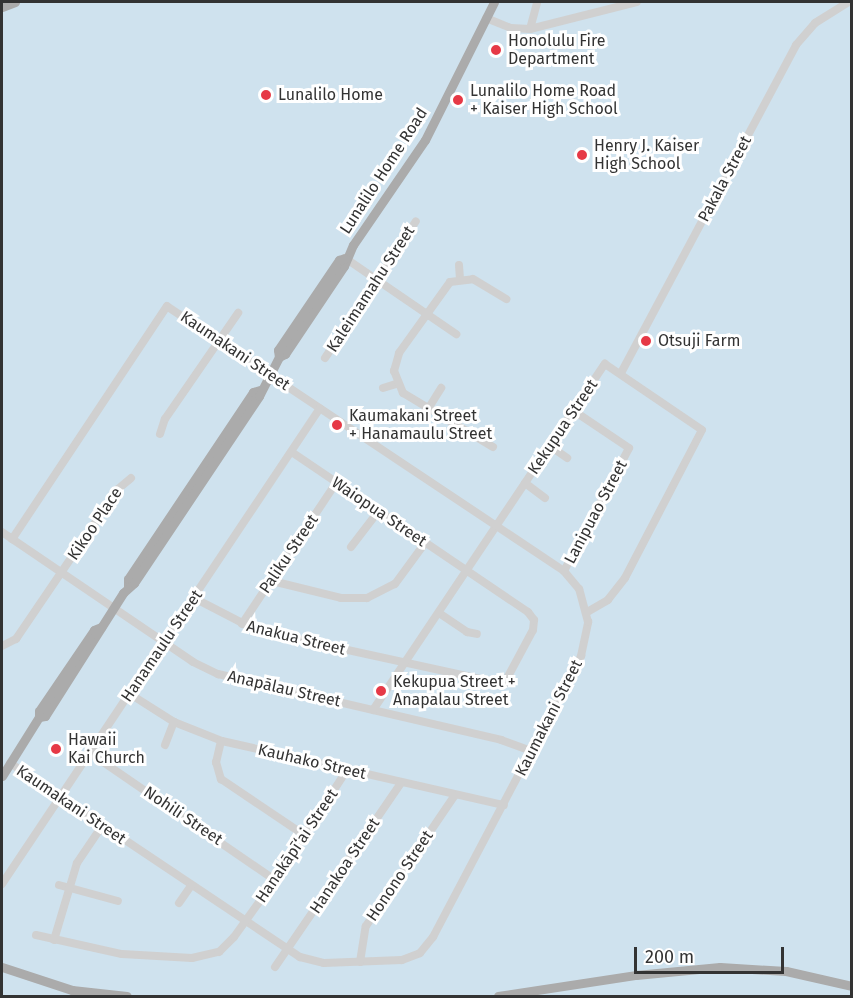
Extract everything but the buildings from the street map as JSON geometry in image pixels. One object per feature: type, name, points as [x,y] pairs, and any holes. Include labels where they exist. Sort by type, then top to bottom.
[{"type":"main road","points":[[2,7],[15,2]]},
{"type":"main road","name":"Lunalilo Home Road","points":[[2,776],[39,717],[39,711],[87,639],[101,627],[128,587],[134,569],[253,392],[260,390],[279,357],[285,354],[344,266],[345,258],[430,131],[494,2]]},
{"type":"main road","points":[[2,967],[72,990],[128,996]]},
{"type":"main road","points":[[498,996],[636,975],[720,967],[786,971],[852,986]]},
{"type":"street","points":[[530,29],[537,2]]},
{"type":"street","points":[[486,18],[512,28],[530,29],[637,2]]},
{"type":"street","name":"Pakala Street","points":[[621,374],[796,45],[815,23],[848,2]]},
{"type":"street","name":"Kaleimamahu Street","points":[[326,358],[376,278],[416,221]]},
{"type":"street","points":[[345,258],[456,334]]},
{"type":"street","points":[[459,265],[460,278]]},
{"type":"street","points":[[396,384],[396,358],[446,285],[460,278],[477,280],[506,299]]},
{"type":"street","name":"Kaumakani Street","points":[[10,763],[288,949],[315,962],[402,960],[425,948],[504,805],[581,656],[587,612],[579,589],[564,571],[167,306],[12,539]]},
{"type":"street","points":[[160,434],[165,419],[238,313]]},
{"type":"street","name":"Kekupua Street","points":[[373,710],[605,364],[702,430],[625,578],[608,600],[587,612]]},
{"type":"street","points":[[383,388],[396,384]]},
{"type":"street","points":[[396,384],[428,409],[493,447]]},
{"type":"street","points":[[428,409],[441,388]]},
{"type":"street","name":"Hanamaulu Street","points":[[2,884],[320,408]]},
{"type":"street","name":"Lanipuao Street","points":[[564,571],[629,448],[574,411]]},
{"type":"street","points":[[550,446],[567,458]]},
{"type":"street","name":"Waiopua Street","points":[[292,452],[377,513],[467,570],[534,620],[533,630],[504,684],[404,663]]},
{"type":"street","name":"Kikoo Place","points":[[2,646],[16,639],[118,489],[131,478]]},
{"type":"street","name":"Paliku Street","points":[[242,624],[336,483]]},
{"type":"street","points":[[525,483],[545,498]]},
{"type":"street","points":[[351,547],[377,513]]},
{"type":"street","name":"Anapālau Street","points":[[2,532],[165,642],[218,674],[373,710],[532,751]]},
{"type":"street","points":[[272,581],[341,598],[367,598],[394,584],[425,543]]},
{"type":"street","name":"Anakua Street","points":[[194,598],[242,624],[404,663]]},
{"type":"street","points":[[439,613],[467,632],[477,634]]},
{"type":"street","name":"Kauhako Street","points":[[130,694],[174,722],[221,741],[504,805]]},
{"type":"street","points":[[165,745],[174,722]]},
{"type":"street","points":[[221,741],[216,762],[221,779],[304,835]]},
{"type":"street","name":"Nohili Street","points":[[90,753],[275,880]]},
{"type":"street","name":"Hanakāpī‘ai Street","points":[[36,935],[122,954],[198,958],[225,948],[275,880],[348,770]]},
{"type":"street","name":"Hanakoa Street","points":[[275,968],[401,783]]},
{"type":"street","name":"Honono Street","points":[[360,962],[366,926],[455,795]]},
{"type":"street","points":[[54,940],[69,888],[81,857],[102,826]]},
{"type":"street","points":[[59,885],[118,901]]},
{"type":"street","points":[[179,903],[191,886]]},
{"type":"water","points":[[2,2],[851,2],[851,996],[2,996]]},
{"type":"place","name":"Honolulu Fire Department","points":[[496,50]]},
{"type":"place","name":"Lunalilo Home","points":[[266,95]]},
{"type":"place","name":"Lunalilo Home Road + Kaiser High School","points":[[458,100]]},
{"type":"place","name":"Henry J. Kaiser High School","points":[[582,155]]},
{"type":"place","name":"Otsuji Farm","points":[[646,341]]},
{"type":"place","name":"Kaumakani Street + Hanamaulu Street","points":[[337,425]]},
{"type":"place","name":"Kekupua Street + Anapalau Street","points":[[381,691]]},
{"type":"place","name":"Hawaii Kai Church","points":[[56,749]]}]
